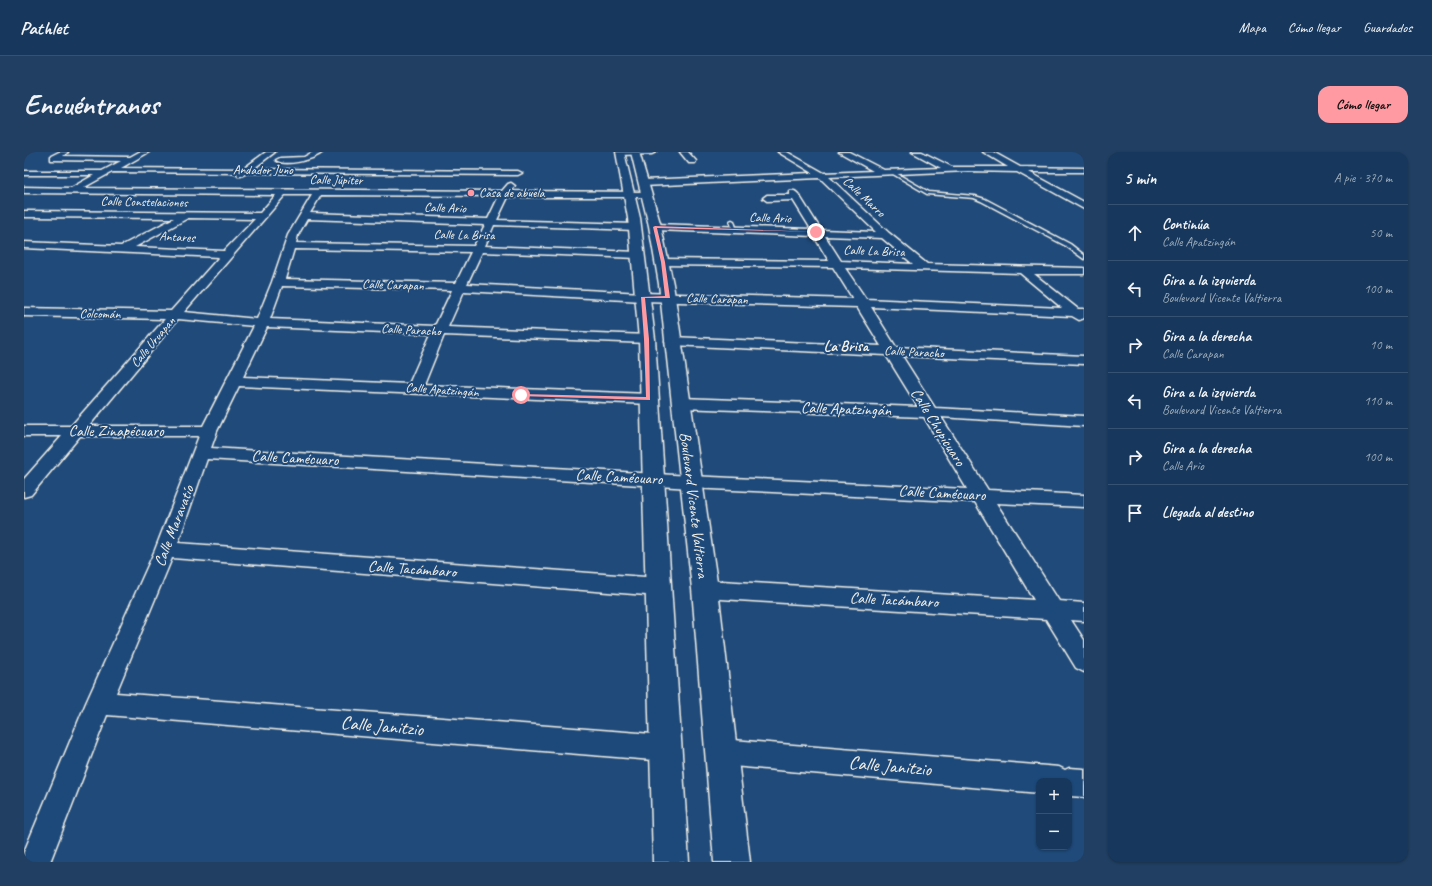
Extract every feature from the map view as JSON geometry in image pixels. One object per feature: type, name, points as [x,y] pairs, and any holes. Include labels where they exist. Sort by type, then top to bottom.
[{"type":"main road","points":[[620,152],[635,227],[647,339],[671,862]]},
{"type":"main road","name":"Boulevard Vicente Valtierra","points":[[635,152],[663,262],[668,298],[672,341],[704,589],[732,862]]},
{"type":"street","points":[[64,152],[54,158],[132,159]]},
{"type":"street","points":[[218,192],[271,152]]},
{"type":"street","points":[[620,152],[652,152]]},
{"type":"street","points":[[684,152],[692,161]]},
{"type":"street","name":"Calle Marro","points":[[782,152],[822,175],[885,235],[924,267]]},
{"type":"street","points":[[843,152],[884,174]]},
{"type":"street","points":[[916,152],[951,170]]},
{"type":"street","points":[[245,160],[300,159],[317,153]]},
{"type":"street","points":[[989,153],[1084,206]]},
{"type":"street","points":[[58,198],[132,159],[146,155]]},
{"type":"street","points":[[24,173],[384,170],[519,171],[507,190],[491,222],[439,331],[415,388]]},
{"type":"street","points":[[364,193],[384,170]]},
{"type":"street","points":[[643,183],[951,170],[1084,170]]},
{"type":"street","name":"Andador Juno","points":[[88,182],[233,181],[281,188]]},
{"type":"street","points":[[426,184],[507,190]]},
{"type":"street","name":"Calle Júpiter","points":[[24,190],[218,192],[281,188],[318,192],[364,193],[507,190],[647,195]]},
{"type":"street","name":"Calle Uruapan","points":[[24,491],[227,254],[263,216],[281,188]]},
{"type":"street","points":[[1056,190],[1077,190]]},
{"type":"street","name":"Calle Maravatío","points":[[35,862],[99,703],[165,550],[209,430],[262,323],[278,282],[289,246],[303,216],[318,192]]},
{"type":"street","name":"Calle Chupícuaro","points":[[767,198],[794,195],[1084,661]]},
{"type":"street","points":[[27,214],[44,206]]},
{"type":"street","name":"Calle Constelaciones","points":[[27,214],[263,216]]},
{"type":"street","points":[[125,248],[187,215]]},
{"type":"street","name":"Calle Ario","points":[[303,216],[635,227]]},
{"type":"street","name":"Calle Ario","points":[[655,227],[734,225],[816,232],[885,235]]},
{"type":"street","name":"Antares","points":[[24,245],[125,248],[227,254]]},
{"type":"street","name":"Calle La Brisa","points":[[289,246],[479,249],[638,255]]},
{"type":"street","name":"Calle La Brisa","points":[[663,262],[837,264],[1084,271]]},
{"type":"street","points":[[1023,270],[1081,315]]},
{"type":"street","name":"Calle Carapan","points":[[278,282],[461,287],[668,298],[861,303],[1081,315]]},
{"type":"street","name":"Colcomán","points":[[24,312],[176,315]]},
{"type":"street","name":"Calle Paracho","points":[[176,315],[262,323],[647,339]]},
{"type":"street","name":"Calle Paracho","points":[[672,341],[1084,360]]},
{"type":"street","name":"Calle Apatzingán","points":[[234,381],[415,388],[521,395],[649,399]]},
{"type":"street","name":"Calle Apatzingán","points":[[681,403],[929,412],[1084,421]]},
{"type":"street","name":"Calle Zinapécuaro","points":[[24,431],[76,432],[209,430]]},
{"type":"street","name":"Calle Camécuaro","points":[[201,453],[691,482],[1084,501]]},
{"type":"street","name":"Calle Tacámbaro","points":[[165,550],[659,587]]},
{"type":"street","name":"Calle Tacámbaro","points":[[704,589],[1084,612]]},
{"type":"street","name":"Calle Janitzio","points":[[99,703],[665,748]]},
{"type":"street","name":"Calle Janitzio","points":[[721,752],[1036,779]]},
{"type":"street","points":[[1072,782],[1084,783]]},
{"type":"lane","points":[[894,173],[928,193],[976,197],[983,200],[1068,246],[1084,257]]},
{"type":"place","name":"Casa de abuela","points":[[471,193]]},
{"type":"district","name":"La Brisa","points":[[846,346]]},
{"type":"route","points":[[521,395],[649,399],[647,339],[643,297],[668,298],[663,262],[655,227],[816,232]]}]
